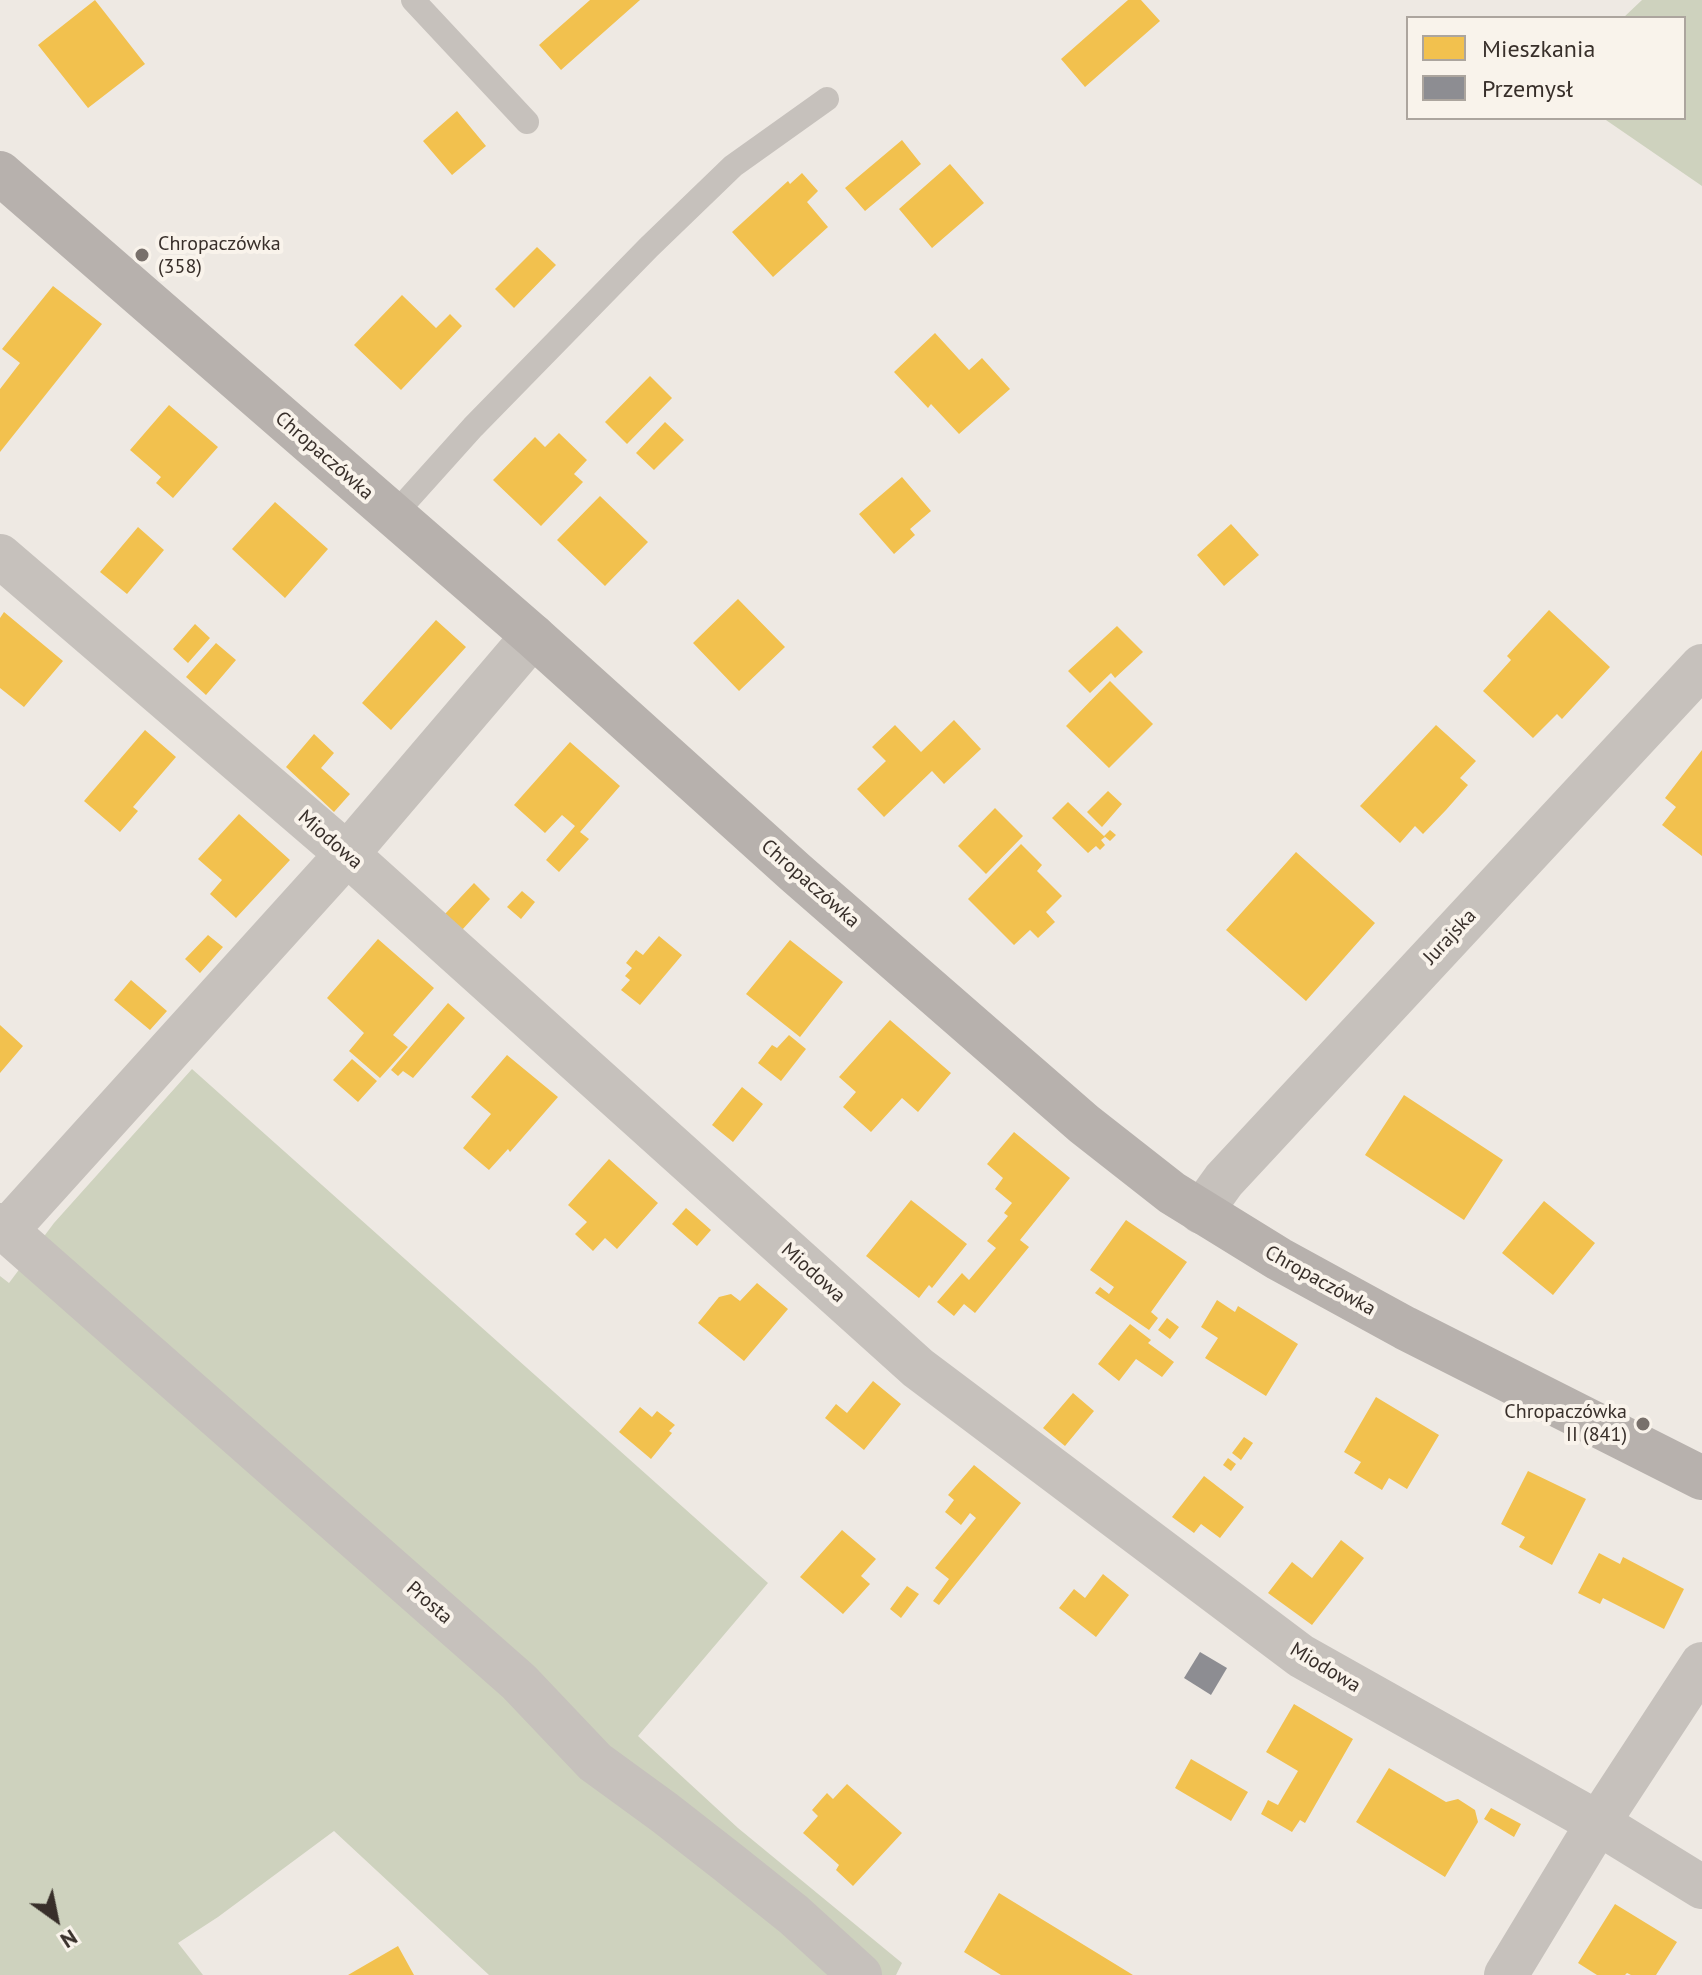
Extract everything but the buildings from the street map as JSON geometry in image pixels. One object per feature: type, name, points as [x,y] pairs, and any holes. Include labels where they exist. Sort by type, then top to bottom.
[{"type":"street","name":"Chropaczówka","points":[[0,173],[533,636],[796,873],[1084,1124],[1172,1193],[1279,1259],[1405,1328],[1702,1478]]},
{"type":"street","name":"Miodowa","points":[[0,556],[347,854],[918,1368],[1301,1656],[1598,1823],[1702,1887]]},
{"type":"street","points":[[3,1228],[347,854],[533,636]]},
{"type":"street","name":"Jurajska","points":[[1201,1212],[1224,1180],[1702,666]]},
{"type":"street","name":"Prosta","points":[[3,1228],[519,1682],[595,1762],[751,1880],[860,1975]]},
{"type":"street","points":[[1506,1975],[1598,1823],[1702,1664]]},
{"type":"lane","points":[[413,0],[527,122]]},
{"type":"lane","points":[[393,516],[473,427],[733,166],[827,99]]},
{"type":"green space","points":[[1642,0],[1702,0],[1702,186],[1606,120],[1686,120],[1686,16],[1625,16]]},
{"type":"green space","points":[[192,1069],[768,1583],[638,1736],[738,1828],[902,1963],[896,1975],[489,1975],[334,1831],[178,1943],[203,1975],[0,1975],[0,1276],[9,1283],[54,1223]]},
{"type":"place","name":"Chropaczówka (358)","points":[[142,255]]},
{"type":"place","name":"Chropaczówka II (841)","points":[[1643,1424]]}]
